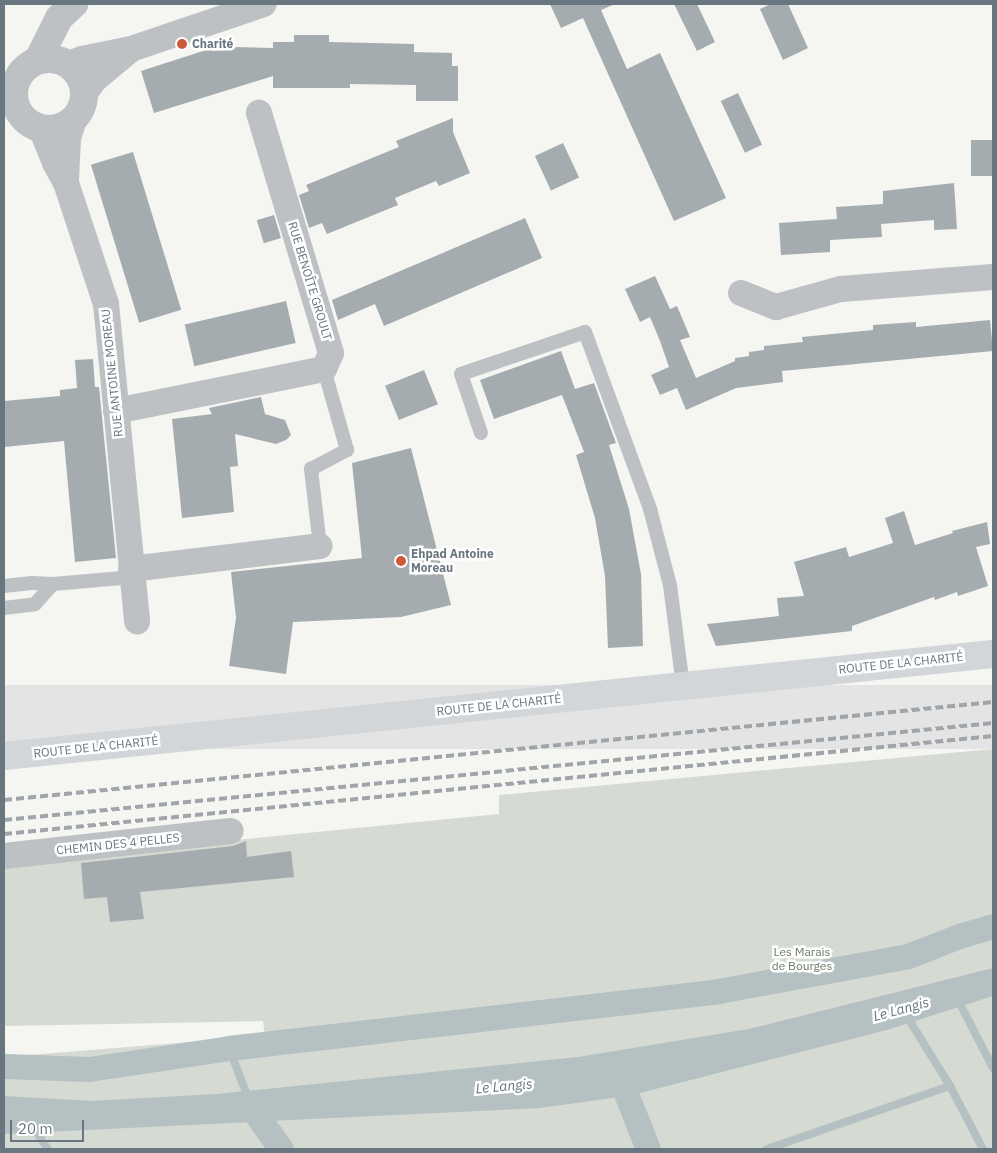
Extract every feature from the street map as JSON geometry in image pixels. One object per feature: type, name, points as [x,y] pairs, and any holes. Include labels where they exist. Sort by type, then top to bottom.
[{"type":"main road","name":"ROUTE DE LA CHARITÉ","points":[[4,756],[993,654]]},
{"type":"street","points":[[74,4],[59,18],[38,60],[24,69],[10,90],[24,123],[54,128],[65,125],[80,106],[94,80],[130,49]]},
{"type":"street","points":[[68,64],[71,25],[79,4]]},
{"type":"street","points":[[68,64],[82,59],[130,49],[264,4]]},
{"type":"street","points":[[38,60],[58,60],[68,64],[77,72],[83,83],[80,106]]},
{"type":"street","name":"RUE ANTOINE MOREAU","points":[[66,183],[68,138],[80,106]]},
{"type":"street","name":"RUE BENOÎTE GROULT","points":[[259,113],[331,353],[324,369]]},
{"type":"street","name":"RUE ANTOINE MOREAU","points":[[24,123],[55,163],[66,183],[106,304],[137,621]]},
{"type":"street","points":[[741,294],[776,307],[841,289],[993,277]]},
{"type":"street","points":[[116,411],[324,369]]},
{"type":"street","points":[[132,573],[320,546]]},
{"type":"street","name":"CHEMIN DES 4 PELLES","points":[[4,856],[231,831]]},
{"type":"lane","points":[[481,433],[461,374],[585,332],[650,509],[670,585],[683,686]]},
{"type":"lane","name":"RUE BENOÎTE GROULT","points":[[320,546],[311,469],[347,450],[324,369]]},
{"type":"lane","points":[[4,586],[32,583],[53,584],[132,573]]},
{"type":"lane","points":[[4,608],[35,604],[53,584]]},
{"type":"shaded area","points":[[4,685],[993,685],[993,749],[4,749]]},
{"type":"green space","name":"Les Marais de Bourges","points":[[993,749],[993,1149],[4,1149],[4,1057],[265,1036],[263,1021],[4,1026],[4,863],[499,814],[499,795]]},
{"type":"water","name":"Le Langis","points":[[993,968],[993,996],[887,1030],[628,1096],[539,1108],[4,1134],[4,1096],[92,1101],[217,1094],[578,1057],[749,1029]]},
{"type":"building","points":[[550,4],[615,4],[601,10],[627,69],[660,53],[726,198],[674,221],[583,18],[561,28]]},
{"type":"building","points":[[674,4],[697,4],[715,42],[697,51]]},
{"type":"building","points":[[771,4],[788,4],[808,48],[783,60],[760,9]]},
{"type":"building","points":[[294,35],[329,35],[329,42],[414,44],[414,52],[452,53],[452,66],[458,66],[458,101],[416,101],[416,85],[350,84],[350,88],[273,88],[273,76],[154,113],[141,71],[231,42],[232,47],[273,48],[273,42],[294,42]]},
{"type":"building","points":[[738,93],[762,145],[745,153],[721,101]]},
{"type":"building","points":[[453,118],[453,132],[470,173],[439,186],[436,181],[395,198],[398,205],[327,234],[322,223],[309,228],[299,195],[309,191],[306,185],[399,147],[396,141]]},
{"type":"building","points":[[971,140],[993,140],[993,176],[971,176]]},
{"type":"building","points":[[563,143],[579,177],[551,191],[535,156]]},
{"type":"building","points":[[133,152],[181,310],[139,323],[91,165]]},
{"type":"building","points":[[954,183],[957,229],[934,230],[934,220],[881,224],[882,237],[830,240],[830,252],[781,255],[779,223],[837,219],[836,207],[883,204],[883,191]]},
{"type":"building","points":[[274,215],[281,238],[264,243],[257,220]]},
{"type":"building","points":[[525,218],[542,258],[384,326],[375,304],[338,320],[332,300]]},
{"type":"building","points":[[655,276],[670,309],[677,306],[690,337],[680,340],[696,378],[735,361],[735,358],[749,356],[749,352],[764,350],[764,346],[803,342],[802,337],[873,330],[873,325],[916,322],[916,327],[990,320],[993,351],[782,371],[783,382],[736,388],[686,410],[677,388],[660,395],[651,375],[669,367],[650,317],[640,322],[625,289]]},
{"type":"building","points":[[286,301],[296,343],[194,366],[185,324]]},
{"type":"building","points":[[561,351],[575,389],[594,383],[616,443],[609,445],[629,509],[641,574],[643,646],[608,648],[605,576],[595,518],[576,455],[584,452],[562,395],[494,419],[480,380]]},
{"type":"building","points":[[93,359],[95,387],[99,387],[116,558],[75,562],[64,441],[4,447],[4,401],[60,396],[60,390],[77,388],[75,360]]},
{"type":"building","points":[[424,370],[438,404],[399,420],[385,386]]},
{"type":"building","points":[[261,397],[265,414],[285,420],[291,435],[286,440],[276,444],[235,434],[238,466],[230,467],[234,512],[182,518],[172,419],[212,414],[209,408]]},
{"type":"building","name":"Ehpad Antoine Moreau","points":[[411,448],[451,605],[401,617],[293,622],[286,674],[229,666],[236,618],[231,572],[362,558],[352,463]]},
{"type":"building","points":[[904,511],[915,545],[953,533],[952,531],[987,522],[990,544],[976,547],[988,586],[958,596],[957,592],[935,600],[934,597],[852,626],[852,631],[716,646],[707,624],[779,616],[777,598],[804,596],[794,562],[846,547],[849,557],[893,543],[885,518]]},
{"type":"building","points":[[246,841],[247,857],[291,851],[294,877],[140,892],[144,919],[110,922],[107,897],[84,899],[81,863],[233,846]]},
{"type":"waterway","points":[[4,1066],[89,1069],[229,1048],[718,991],[908,956],[962,935],[993,926]]},
{"type":"waterway","points":[[957,998],[993,1068]]},
{"type":"waterway","name":"Le Langis","points":[[906,1015],[950,1086],[983,1149]]},
{"type":"waterway","points":[[229,1048],[249,1100]]},
{"type":"waterway","points":[[619,1076],[648,1149]]},
{"type":"waterway","points":[[767,1149],[950,1086]]},
{"type":"waterway","points":[[251,1107],[281,1149]]},
{"type":"waterway","points":[[31,1124],[48,1149]]},
{"type":"railway","points":[[4,800],[993,702]]},
{"type":"railway","points":[[4,820],[993,723]]},
{"type":"railway","points":[[4,834],[993,736]]},
{"type":"place","name":"Charité","points":[[182,44]]},
{"type":"place","name":"Ehpad Antoine Moreau","points":[[401,561]]}]
